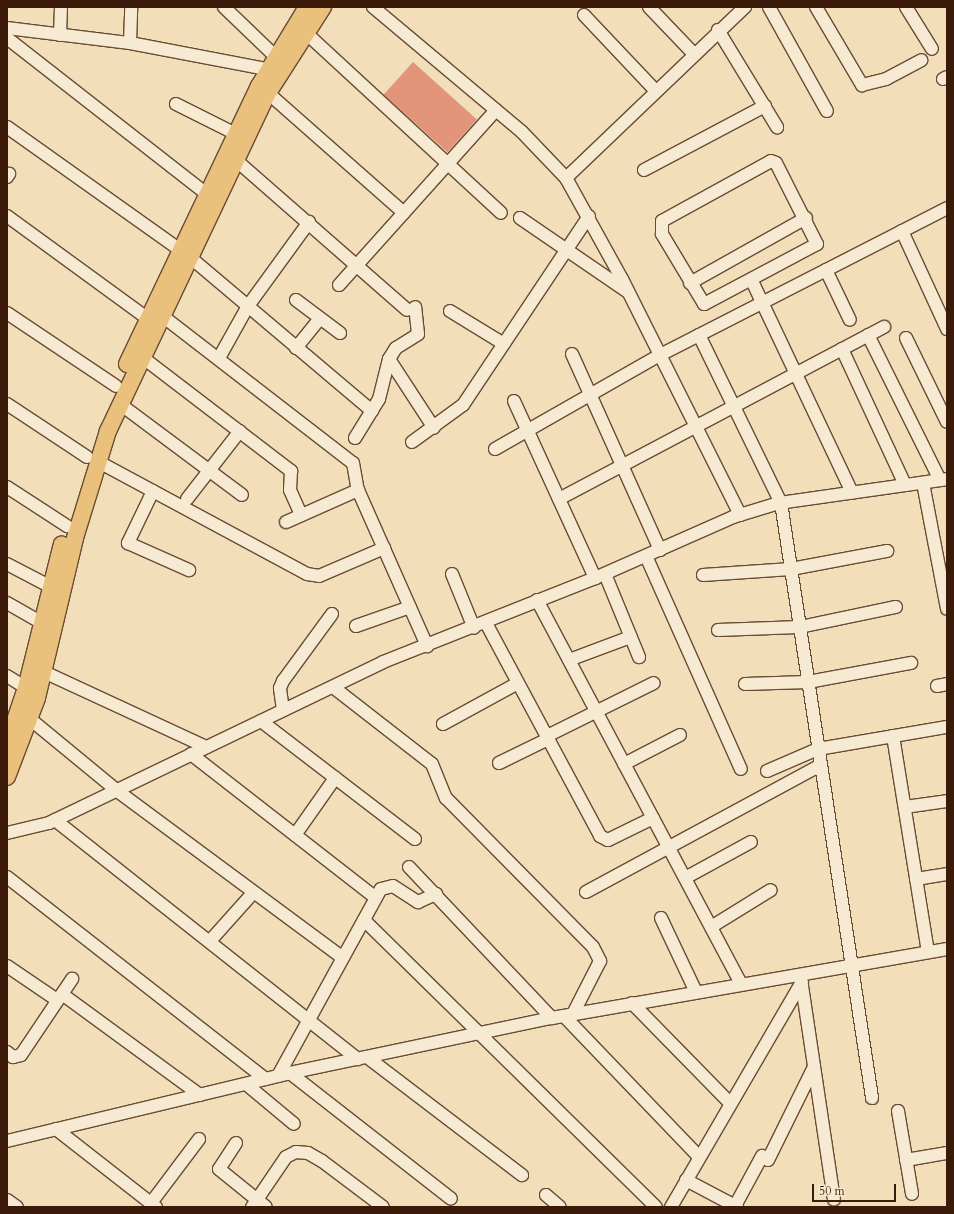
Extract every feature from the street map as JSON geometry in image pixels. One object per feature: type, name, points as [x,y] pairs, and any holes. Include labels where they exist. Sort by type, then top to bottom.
[{"type":"main road","points":[[186,255],[207,194],[236,134],[307,7]]},
{"type":"main road","points":[[300,21],[323,7]]},
{"type":"main road","points":[[7,744],[26,688],[67,526],[92,459],[116,386],[237,161],[268,94],[275,65]]},
{"type":"main road","points":[[7,777],[30,719],[44,672],[92,459],[142,357],[155,315]]},
{"type":"street","points":[[60,35],[61,7]]},
{"type":"street","points":[[130,43],[131,7]]},
{"type":"street","points":[[224,7],[275,65]]},
{"type":"street","points":[[373,7],[496,110],[548,156],[566,178],[589,216],[629,293],[740,515]]},
{"type":"street","points":[[648,7],[693,53]]},
{"type":"street","points":[[769,7],[827,111]]},
{"type":"street","points":[[816,7],[862,85],[886,79],[921,60]]},
{"type":"street","points":[[906,7],[932,49]]},
{"type":"street","points":[[566,178],[739,9]]},
{"type":"street","points":[[584,15],[655,90]]},
{"type":"street","points":[[300,21],[448,165],[501,213]]},
{"type":"street","points":[[7,28],[130,43],[275,65]]},
{"type":"street","points":[[718,30],[777,127]]},
{"type":"street","points":[[7,38],[207,194]]},
{"type":"street","points":[[268,94],[404,213]]},
{"type":"street","points":[[176,104],[236,134]]},
{"type":"street","points":[[644,170],[765,106]]},
{"type":"street","points":[[339,285],[496,110]]},
{"type":"street","points":[[7,127],[186,255],[372,411]]},
{"type":"street","points":[[237,161],[411,309],[418,334],[396,348],[389,358],[379,399],[355,438]]},
{"type":"street","points":[[765,163],[776,163],[806,218],[817,244],[709,304],[701,301],[662,234],[662,221],[765,163]]},
{"type":"street","points":[[495,449],[699,334],[947,208]]},
{"type":"street","points":[[7,216],[219,358],[346,455],[356,470],[358,490],[427,646]]},
{"type":"street","points":[[412,442],[434,428],[464,405],[589,216]]},
{"type":"street","points":[[520,218],[629,293]]},
{"type":"street","points":[[690,283],[806,218]]},
{"type":"street","points":[[219,358],[248,306],[309,222]]},
{"type":"street","points":[[902,231],[947,329]]},
{"type":"street","points":[[826,270],[850,320]]},
{"type":"street","points":[[752,281],[852,493]]},
{"type":"street","points":[[296,300],[340,333]]},
{"type":"street","points":[[450,311],[504,344]]},
{"type":"street","points":[[7,314],[116,386]]},
{"type":"street","points":[[296,348],[320,318]]},
{"type":"street","points":[[559,499],[696,428],[884,327]]},
{"type":"street","points":[[699,334],[781,503],[872,1098]]},
{"type":"street","points":[[7,834],[55,820],[333,686],[486,623],[537,600],[600,576],[740,515],[781,503],[944,480],[868,335]]},
{"type":"street","points":[[906,338],[947,422]]},
{"type":"street","points":[[842,349],[905,485]]},
{"type":"street","points":[[572,354],[660,550]]},
{"type":"street","points":[[142,357],[291,471],[290,490],[302,515]]},
{"type":"street","points":[[389,358],[434,428]]},
{"type":"street","points":[[514,401],[559,499],[631,637],[639,657]]},
{"type":"street","points":[[7,404],[92,459],[307,574],[319,576],[384,548]]},
{"type":"street","points":[[120,404],[242,495]]},
{"type":"street","points":[[187,499],[240,431]]},
{"type":"street","points":[[923,483],[947,605]]},
{"type":"street","points":[[7,487],[67,526]]},
{"type":"street","points":[[286,522],[358,490]]},
{"type":"street","points":[[153,492],[128,543],[189,570]]},
{"type":"street","points":[[703,575],[791,570],[886,551]]},
{"type":"street","points":[[646,556],[741,769]]},
{"type":"street","points":[[7,564],[51,587]]},
{"type":"street","points":[[452,574],[474,628]]},
{"type":"street","points":[[537,600],[741,983]]},
{"type":"street","points":[[7,603],[42,622]]},
{"type":"street","points":[[356,626],[410,607]]},
{"type":"street","points":[[718,630],[800,627],[896,607]]},
{"type":"street","points":[[283,710],[280,688],[283,681],[332,614]]},
{"type":"street","points":[[486,623],[603,839],[653,818]]},
{"type":"street","points":[[569,660],[631,637]]},
{"type":"street","points":[[745,684],[808,682],[911,663]]},
{"type":"street","points":[[44,672],[206,747]]},
{"type":"street","points":[[7,676],[26,688]]},
{"type":"street","points":[[443,724],[518,683]]},
{"type":"street","points":[[499,763],[596,711],[654,683]]},
{"type":"street","points":[[333,686],[432,764],[446,798],[593,947],[600,961],[563,1016]]},
{"type":"street","points":[[30,719],[116,790],[253,893],[343,958]]},
{"type":"street","points":[[261,721],[415,839]]},
{"type":"street","points":[[767,771],[818,749],[947,727]]},
{"type":"street","points":[[624,764],[680,735]]},
{"type":"street","points":[[894,736],[928,952]]},
{"type":"street","points":[[191,754],[376,898]]},
{"type":"street","points":[[586,892],[821,765]]},
{"type":"street","points":[[295,835],[336,778]]},
{"type":"street","points":[[905,808],[947,801]]},
{"type":"street","points":[[55,820],[310,1018],[522,1174]]},
{"type":"street","points":[[685,878],[751,842]]},
{"type":"street","points":[[409,867],[563,1016],[699,1157]]},
{"type":"street","points":[[916,878],[947,874]]},
{"type":"street","points":[[7,877],[272,1078]]},
{"type":"street","points":[[272,1078],[310,1018],[384,886],[393,886],[418,902],[436,894]]},
{"type":"street","points":[[711,927],[771,890]]},
{"type":"street","points":[[210,941],[253,893]]},
{"type":"street","points":[[661,918],[696,992]]},
{"type":"street","points":[[364,920],[656,1207]]},
{"type":"street","points":[[9,1139],[290,1073],[479,1033],[741,983],[801,977],[852,964],[947,949]]},
{"type":"street","points":[[7,966],[60,997],[200,1095]]},
{"type":"street","points":[[801,977],[834,1200]]},
{"type":"street","points":[[671,1207],[801,977]]},
{"type":"street","points":[[7,1052],[13,1057],[21,1055],[72,979]]},
{"type":"street","points":[[632,1003],[730,1103]]},
{"type":"street","points":[[686,1180],[736,1206],[765,1158],[814,1067]]},
{"type":"street","points":[[290,1073],[451,1199]]},
{"type":"street","points":[[246,1084],[294,1124]]},
{"type":"street","points":[[898,1111],[912,1194]]},
{"type":"street","points":[[56,1129],[153,1205],[199,1139]]},
{"type":"street","points":[[236,1143],[219,1169],[258,1205],[286,1157],[296,1152],[308,1153],[322,1161],[382,1207]]},
{"type":"street","points":[[906,1160],[947,1153]]},
{"type":"street","points":[[546,1195],[560,1207]]},
{"type":"street","points":[[7,1200],[17,1207]]},
{"type":"building","points":[[413,62],[477,120],[447,152],[384,95]]}]
